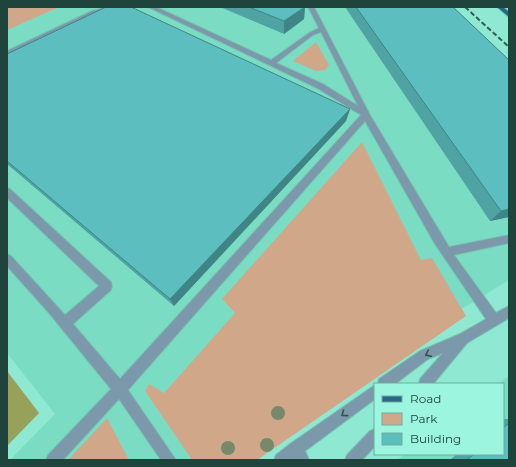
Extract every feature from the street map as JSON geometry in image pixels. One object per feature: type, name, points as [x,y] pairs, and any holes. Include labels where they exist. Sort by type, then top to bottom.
[{"type":"main road","points":[[500,7],[509,15]]},
{"type":"street","points":[[7,54],[94,12],[115,7]]},
{"type":"street","points":[[151,7],[272,62],[320,86],[366,115]]},
{"type":"street","points":[[311,7],[366,115],[446,252],[494,321]]},
{"type":"street","points":[[272,62],[311,34],[322,29]]},
{"type":"street","points":[[53,460],[120,389],[366,115]]},
{"type":"street","points":[[7,192],[107,286],[65,324]]},
{"type":"street","points":[[446,252],[509,239]]},
{"type":"street","points":[[7,259],[120,389],[169,460]]},
{"type":"street","points":[[385,383],[424,356],[464,338],[509,312]]},
{"type":"street","points":[[426,383],[464,338]]},
{"type":"street","points":[[281,460],[299,454],[374,392]]},
{"type":"street","points":[[352,460],[374,437]]},
{"type":"shaded area","points":[[7,7],[444,7],[509,71],[509,280],[341,383],[239,460],[10,460],[55,414],[7,353]]},
{"type":"shaded area","points":[[7,371],[39,413],[7,446]]},
{"type":"shaded area","points":[[509,376],[509,460],[397,460],[404,455],[504,455],[504,383],[499,383]]},
{"type":"green space","points":[[7,7],[59,7],[7,30]]},
{"type":"green space","points":[[316,42],[329,65],[325,70],[316,71],[293,61]]},
{"type":"green space","points":[[362,142],[421,260],[432,258],[466,316],[257,460],[192,460],[145,391],[149,384],[164,393],[235,313],[222,299]]},
{"type":"green space","points":[[107,418],[129,460],[68,460]]},
{"type":"building","points":[[106,7],[131,7],[350,109],[170,299],[7,161],[7,54]]},
{"type":"building","points":[[249,7],[305,7],[284,21]]},
{"type":"building","points":[[356,7],[453,7],[509,60],[509,209],[501,211]]},
{"type":"building","points":[[509,423],[509,460],[467,460],[473,455],[504,455],[504,427]]},
{"type":"railway","points":[[465,7],[509,47]]}]
